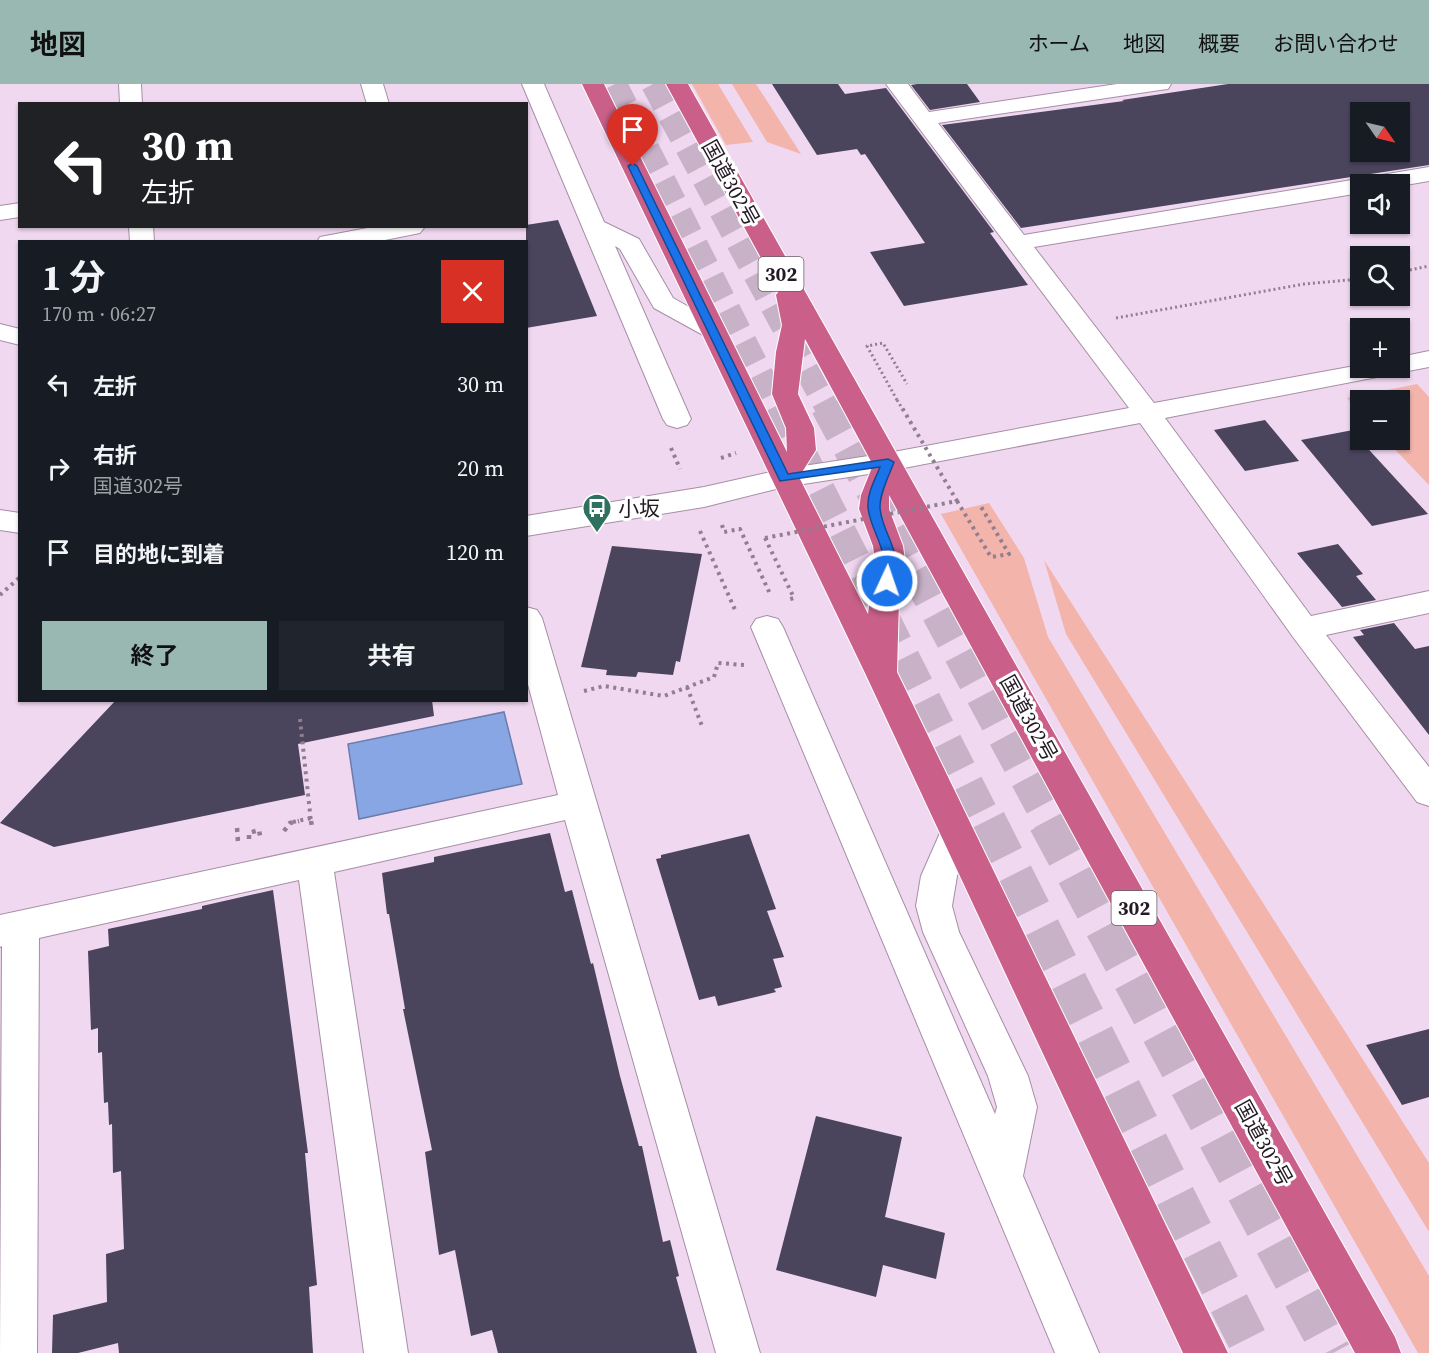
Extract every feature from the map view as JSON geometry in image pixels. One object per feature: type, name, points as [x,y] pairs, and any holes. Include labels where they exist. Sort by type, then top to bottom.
[{"type":"highway","points":[[593,84],[881,673],[1206,1353]]},
{"type":"highway","name":"国道302号","points":[[677,84],[1379,1353]]},
{"type":"highway","points":[[784,478],[802,450],[800,428],[795,412],[785,394],[789,352],[795,325],[786,283]]},
{"type":"highway","points":[[881,673],[884,600],[890,561],[888,546],[874,509],[875,495],[888,462]]},
{"type":"street","points":[[130,84],[131,102]]},
{"type":"street","points":[[372,84],[377,102]]},
{"type":"street","points":[[533,84],[677,419]]},
{"type":"street","points":[[897,84],[1147,413],[1304,629],[1429,792]]},
{"type":"street","points":[[923,119],[1160,84]]},
{"type":"street","points":[[1410,177],[1429,174]]},
{"type":"street","points":[[1017,243],[1350,188]]},
{"type":"street","points":[[0,213],[18,210]]},
{"type":"street","points":[[596,227],[630,244],[663,303],[712,330]]},
{"type":"street","points":[[346,240],[414,232]]},
{"type":"street","points":[[0,332],[18,336]]},
{"type":"street","points":[[1410,363],[1429,359]]},
{"type":"street","points":[[528,526],[704,497],[784,478],[888,462],[1350,375]]},
{"type":"street","points":[[0,520],[18,522]]},
{"type":"street","points":[[1304,629],[1429,602]]},
{"type":"street","points":[[775,610],[1002,1176],[1077,1353]]},
{"type":"street","points":[[528,625],[738,1353]]},
{"type":"street","points":[[15,1353],[9,1155],[10,929],[578,804]]},
{"type":"street","points":[[956,834],[939,876],[934,906],[941,932],[1008,1076],[1017,1107],[1002,1176]]},
{"type":"street","points":[[315,863],[386,1353]]},
{"type":"path","points":[[1410,270],[1429,266]]},
{"type":"path","points":[[1080,324],[1304,284],[1350,280]]},
{"type":"path","points":[[907,384],[884,344],[867,346],[991,557],[1009,554],[980,505]]},
{"type":"path","points":[[724,532],[740,529],[775,610],[794,598],[765,538],[957,501]]},
{"type":"path","points":[[0,595],[18,579]]},
{"type":"path","points":[[549,698],[604,686],[664,696],[714,676],[718,663],[751,666]]},
{"type":"path","points":[[687,687],[702,726]]},
{"type":"path","points":[[300,719],[315,863]]},
{"type":"shaded area","points":[[692,84],[718,84],[753,142],[726,145]]},
{"type":"shaded area","points":[[732,84],[756,84],[801,154],[767,142]]},
{"type":"shaded area","points":[[1417,384],[1429,397],[1429,485],[1396,450],[1410,450],[1410,390],[1387,390]]},
{"type":"shaded area","points":[[989,503],[1024,558],[1048,637],[1429,1276],[1429,1353],[1418,1353],[941,514]]},
{"type":"shaded area","points":[[1044,560],[1429,1163],[1429,1232],[1066,634]]},
{"type":"water","points":[[504,712],[522,784],[359,819],[348,744]]},
{"type":"building","points":[[772,84],[838,84],[845,94],[886,88],[994,232],[990,233],[1028,285],[904,306],[870,252],[925,243],[865,154],[861,155],[857,149],[817,155]]},
{"type":"building","points":[[967,84],[980,102],[930,110],[911,85]]},
{"type":"building","points":[[1228,84],[1429,84],[1429,165],[1371,174],[1350,174],[1350,177],[1021,228],[942,125],[1124,101],[1122,100]]},
{"type":"building","points":[[558,220],[597,316],[528,328],[526,228],[528,225]]},
{"type":"building","points":[[1265,420],[1299,461],[1245,471],[1214,430]]},
{"type":"building","points":[[1350,431],[1350,450],[1369,450],[1428,514],[1372,526],[1301,440]]},
{"type":"building","points":[[1338,544],[1363,574],[1356,576],[1376,600],[1342,607],[1297,553]]},
{"type":"building","points":[[612,546],[702,554],[680,662],[676,661],[673,675],[638,672],[636,677],[606,675],[607,670],[581,667]]},
{"type":"building","points":[[1394,623],[1415,649],[1429,646],[1429,735],[1353,637],[1364,635],[1360,630]]},
{"type":"building","points":[[114,702],[432,702],[434,716],[298,744],[305,795],[54,847],[0,823]]},
{"type":"building","points":[[550,833],[565,892],[572,890],[591,964],[593,963],[620,1076],[639,1146],[642,1146],[663,1242],[670,1240],[679,1276],[676,1277],[697,1353],[498,1353],[492,1330],[471,1336],[455,1250],[439,1255],[425,1152],[432,1150],[403,1009],[405,1009],[389,914],[387,914],[382,873],[434,862],[434,857]]},
{"type":"building","points":[[749,834],[776,909],[767,911],[784,957],[773,959],[782,987],[774,989],[776,992],[718,1006],[715,996],[699,1000],[656,859],[661,858],[661,855]]},
{"type":"building","points":[[273,890],[308,1153],[305,1153],[317,1285],[309,1287],[313,1353],[119,1353],[118,1343],[78,1353],[52,1353],[53,1315],[107,1302],[106,1254],[124,1249],[121,1171],[113,1173],[112,1124],[109,1125],[108,1102],[104,1103],[102,1052],[98,1053],[98,1028],[91,1030],[88,951],[109,946],[108,929],[202,909],[202,906]]},
{"type":"building","points":[[1429,1029],[1429,1097],[1402,1105],[1366,1045]]},
{"type":"building","points":[[816,1116],[902,1137],[885,1217],[945,1233],[936,1279],[883,1265],[876,1297],[776,1270]]},
{"type":"tunnel","points":[[615,84],[778,408]]},
{"type":"tunnel","points":[[653,84],[827,408]]},
{"type":"tunnel","points":[[777,406],[987,822]]},
{"type":"tunnel","points":[[826,406],[1049,822]]},
{"type":"tunnel","points":[[986,821],[1254,1353]]},
{"type":"tunnel","points":[[1048,821],[1333,1353]]},
{"type":"place","name":"小坂","points":[[597,534]]},
{"type":"route","points":[[633,166],[784,478],[888,462],[875,495],[874,509],[888,546],[890,561],[887,581]]}]
